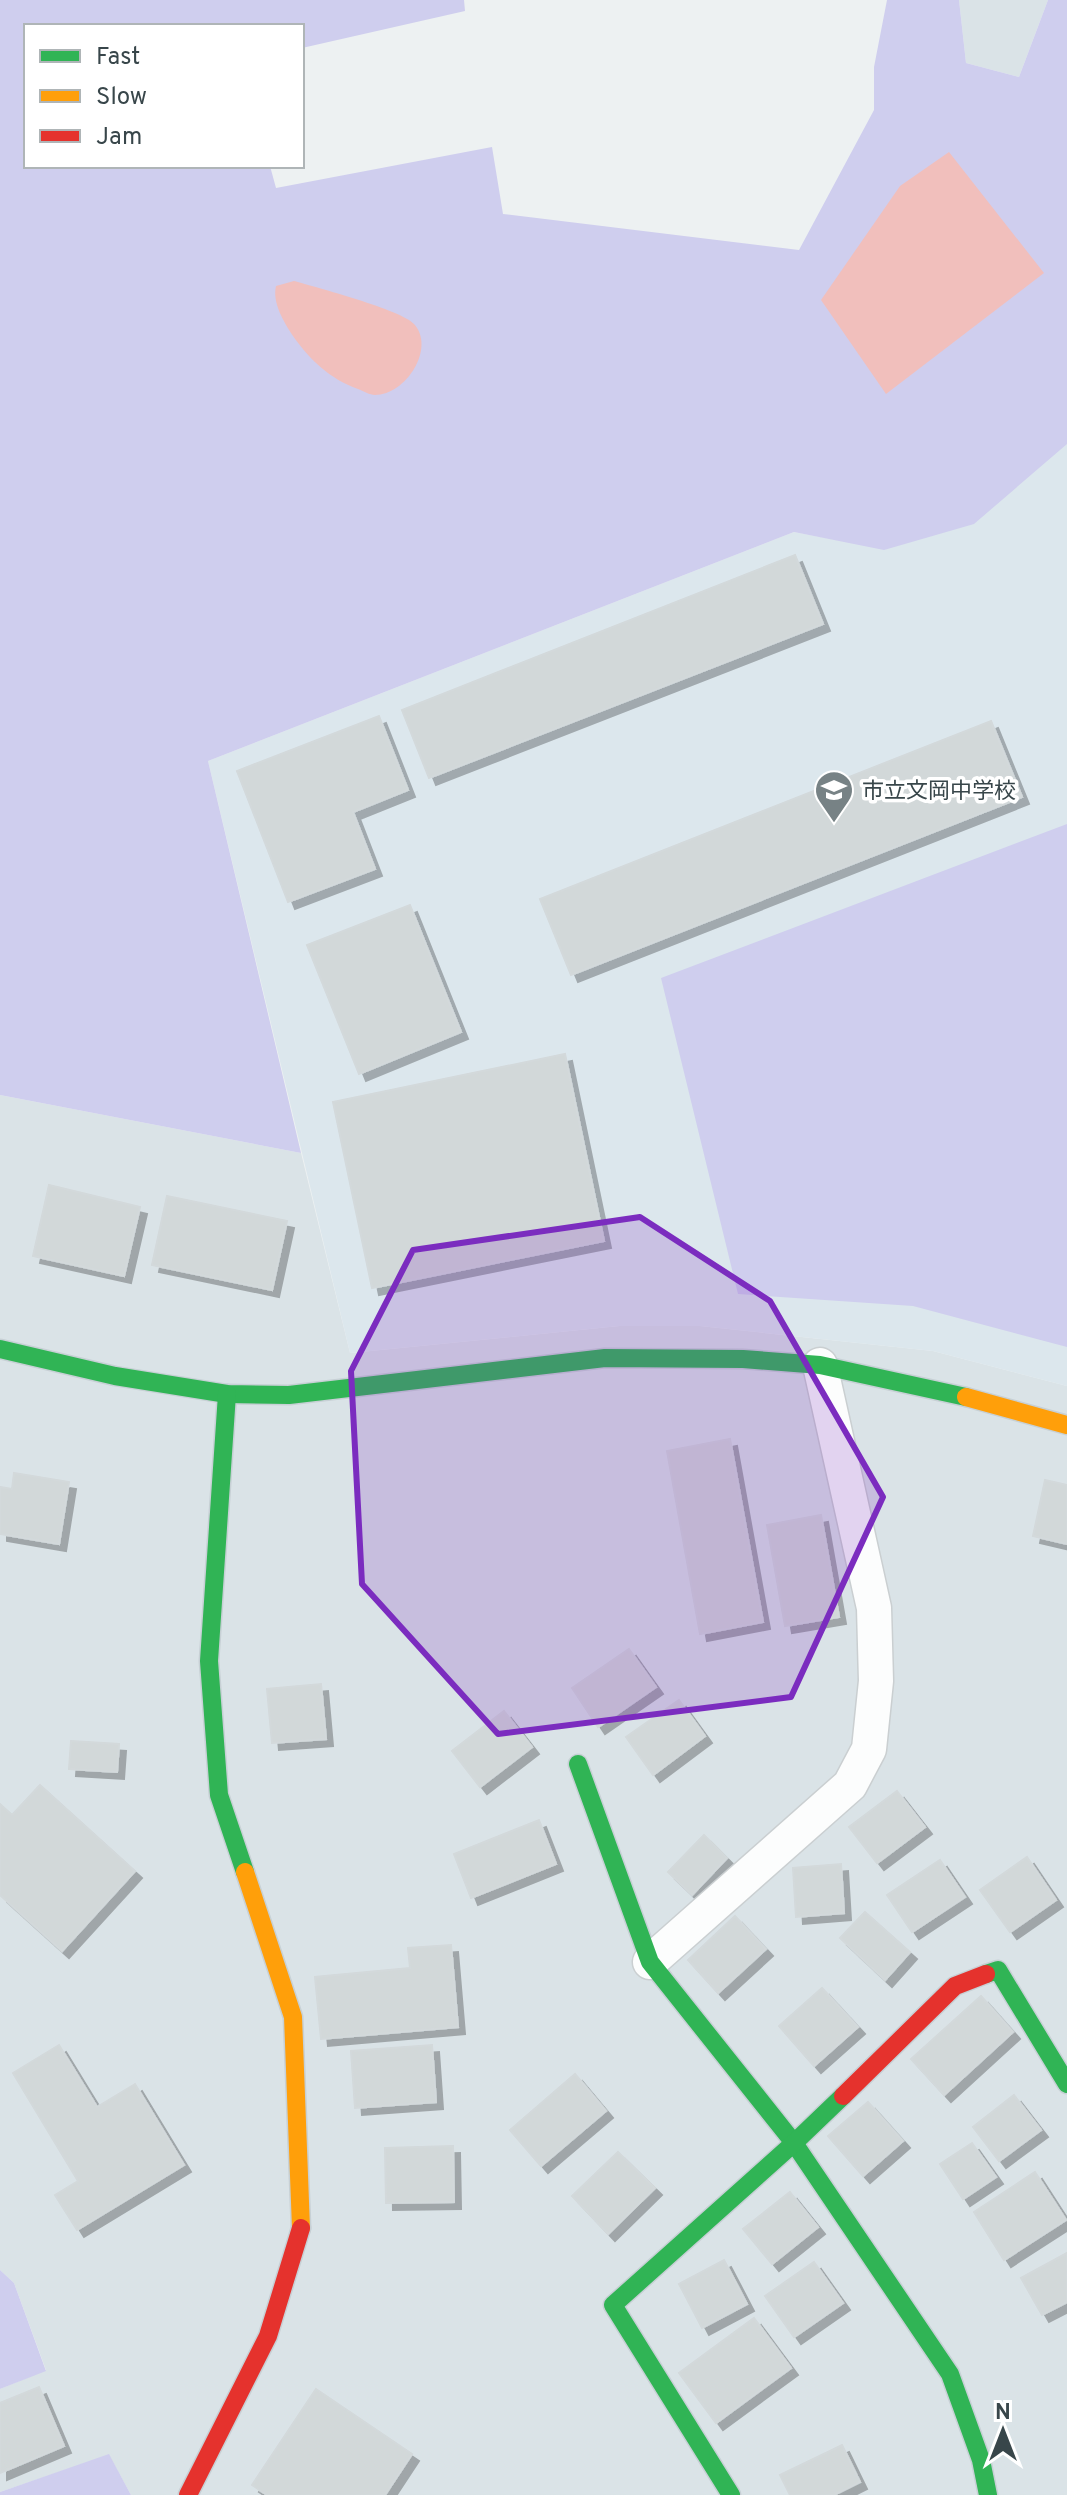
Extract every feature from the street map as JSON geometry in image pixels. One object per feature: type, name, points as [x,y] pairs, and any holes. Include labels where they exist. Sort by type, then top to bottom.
[{"type":"street","points":[[0,1349],[115,1376],[227,1394],[289,1395],[605,1358],[743,1359],[820,1365],[980,1400],[1067,1425]]},
{"type":"street","points":[[650,1962],[850,1785],[869,1749],[876,1681],[874,1608],[820,1365]]},
{"type":"street","points":[[188,2495],[268,2336],[301,2227],[293,2017],[219,1795],[209,1661],[227,1394]]},
{"type":"street","points":[[578,1764],[650,1962],[794,2143],[950,2374],[981,2460],[988,2495]]},
{"type":"street","points":[[731,2495],[613,2305],[794,2143],[955,1986],[998,1970],[1067,2084]]},
{"type":"highlighted area","points":[[640,1217],[770,1301],[883,1497],[791,1697],[498,1734],[362,1584],[351,1371],[413,1250]]},
{"type":"shaded area","points":[[0,0],[464,0],[465,11],[304,48],[304,24],[24,24],[24,168],[271,168],[276,188],[492,147],[503,214],[799,250],[874,110],[874,67],[887,0],[959,0],[966,63],[1019,77],[1048,0],[1067,0],[1067,444],[974,524],[884,550],[794,532],[208,761],[301,1153],[0,1095]]},
{"type":"shaded area","points":[[959,0],[1048,0],[1019,77],[966,63]]},
{"type":"shaded area","points":[[949,152],[1044,273],[886,394],[821,300],[900,186]]},
{"type":"shaded area","points":[[294,281],[393,312],[414,324],[422,345],[420,357],[407,379],[386,393],[373,395],[338,380],[321,368],[293,336],[277,306],[276,286]]},
{"type":"shaded area","points":[[1067,443],[1067,1386],[933,1351],[700,1326],[619,1326],[350,1353],[208,761],[794,532],[884,549]]},
{"type":"shaded area","points":[[1067,824],[1067,1347],[913,1306],[738,1294],[661,978]]},
{"type":"shaded area","points":[[0,1095],[301,1153],[350,1353],[619,1326],[700,1326],[933,1351],[1067,1386],[1067,2495],[131,2495],[109,2455],[0,2492],[0,2389],[46,2370],[14,2283],[0,2270]]},
{"type":"shaded area","points":[[0,2270],[14,2283],[46,2371],[0,2389]]},
{"type":"shaded area","points":[[109,2454],[131,2495],[0,2495],[0,2492]]},
{"type":"building","points":[[795,555],[823,624],[429,778],[402,710]]},
{"type":"building","points":[[379,716],[408,790],[353,812],[375,869],[288,902],[237,771]]},
{"type":"building","points":[[991,721],[1022,797],[571,975],[540,899]]},
{"type":"building","points":[[410,905],[461,1032],[359,1074],[307,945]]},
{"type":"building","points":[[565,1054],[604,1241],[372,1288],[333,1102]]},
{"type":"building","points":[[49,1185],[140,1207],[124,1276],[33,1256]]},
{"type":"building","points":[[167,1196],[287,1221],[272,1290],[152,1265]]},
{"type":"building","points":[[730,1439],[763,1622],[700,1634],[667,1451]]},
{"type":"building","points":[[14,1473],[69,1482],[59,1544],[0,1534],[0,1487],[12,1489]]},
{"type":"building","points":[[1045,1480],[1067,1485],[1067,1544],[1033,1536]]},
{"type":"building","points":[[821,1515],[839,1617],[785,1626],[767,1525]]},
{"type":"building","points":[[629,1649],[656,1687],[598,1727],[572,1688]]},
{"type":"building","points":[[321,1684],[326,1739],[272,1743],[267,1689]]},
{"type":"building","points":[[679,1700],[705,1736],[653,1775],[626,1737]]},
{"type":"building","points":[[504,1711],[532,1747],[480,1787],[452,1751]]},
{"type":"building","points":[[71,1741],[119,1744],[117,1772],[69,1769]]},
{"type":"building","points":[[40,1785],[135,1871],[62,1951],[0,1895],[0,1804],[12,1815]]},
{"type":"building","points":[[897,1791],[925,1827],[877,1863],[849,1827]]},
{"type":"building","points":[[539,1820],[556,1864],[471,1898],[454,1854]]},
{"type":"building","points":[[704,1835],[727,1858],[692,1895],[668,1872]]},
{"type":"building","points":[[1027,1857],[1056,1900],[1010,1932],[980,1890]]},
{"type":"building","points":[[940,1860],[965,1897],[912,1932],[887,1895]]},
{"type":"building","points":[[841,1864],[844,1913],[796,1917],[793,1868]]},
{"type":"building","points":[[865,1912],[910,1952],[885,1980],[840,1938]]},
{"type":"building","points":[[735,1916],[766,1949],[718,1993],[688,1960]]},
{"type":"building","points":[[451,1945],[458,2027],[321,2039],[315,1977],[410,1968],[408,1948]]},
{"type":"building","points":[[822,1988],[858,2027],[814,2066],[779,2026]]},
{"type":"building","points":[[981,1996],[1013,2032],[944,2095],[911,2059]]},
{"type":"building","points":[[59,2045],[97,2107],[135,2084],[184,2165],[77,2230],[55,2195],[78,2181],[13,2073]]},
{"type":"building","points":[[432,2045],[436,2102],[355,2108],[351,2051]]},
{"type":"building","points":[[575,2074],[606,2111],[541,2166],[510,2130]]},
{"type":"building","points":[[1014,2095],[1041,2130],[999,2161],[973,2127]]},
{"type":"building","points":[[868,2102],[903,2141],[863,2176],[828,2136]]},
{"type":"building","points":[[972,2143],[996,2177],[963,2199],[940,2164]]},
{"type":"building","points":[[453,2146],[454,2202],[386,2203],[385,2148]]},
{"type":"building","points":[[618,2152],[655,2188],[608,2234],[572,2196]]},
{"type":"building","points":[[1035,2172],[1066,2220],[1004,2260],[974,2212]]},
{"type":"building","points":[[790,2192],[818,2227],[772,2264],[743,2229]]},
{"type":"building","points":[[1067,2253],[1067,2302],[1042,2315],[1021,2278]]},
{"type":"building","points":[[724,2260],[747,2304],[702,2328],[679,2284]]},
{"type":"building","points":[[814,2262],[843,2303],[794,2337],[765,2296]]},
{"type":"building","points":[[754,2318],[791,2368],[716,2423],[679,2373]]},
{"type":"building","points":[[39,2387],[64,2446],[0,2473],[0,2403]]},
{"type":"building","points":[[316,2389],[412,2454],[385,2495],[267,2495],[252,2485]]},
{"type":"building","points":[[842,2445],[860,2482],[834,2495],[790,2495],[780,2475]]},
{"type":"traffic: fast","points":[[0,1349],[115,1376],[227,1394],[289,1395],[605,1358],[743,1359],[820,1365],[966,1397]]},
{"type":"traffic: fast","points":[[227,1394],[209,1661],[219,1795],[245,1872]]},
{"type":"traffic: fast","points":[[578,1764],[650,1962],[794,2143],[950,2374],[981,2460],[988,2495]]},
{"type":"traffic: fast","points":[[986,1974],[998,1970],[1067,2084]]},
{"type":"traffic: fast","points":[[731,2495],[613,2305],[843,2096]]},
{"type":"traffic: slow","points":[[966,1397],[1067,1425]]},
{"type":"traffic: slow","points":[[245,1872],[293,2017],[301,2228]]},
{"type":"traffic: jam","points":[[843,2096],[955,1986],[986,1974]]},
{"type":"traffic: jam","points":[[188,2495],[268,2336],[301,2228]]},
{"type":"place","name":"市立文岡中学校","points":[[834,824]]}]
